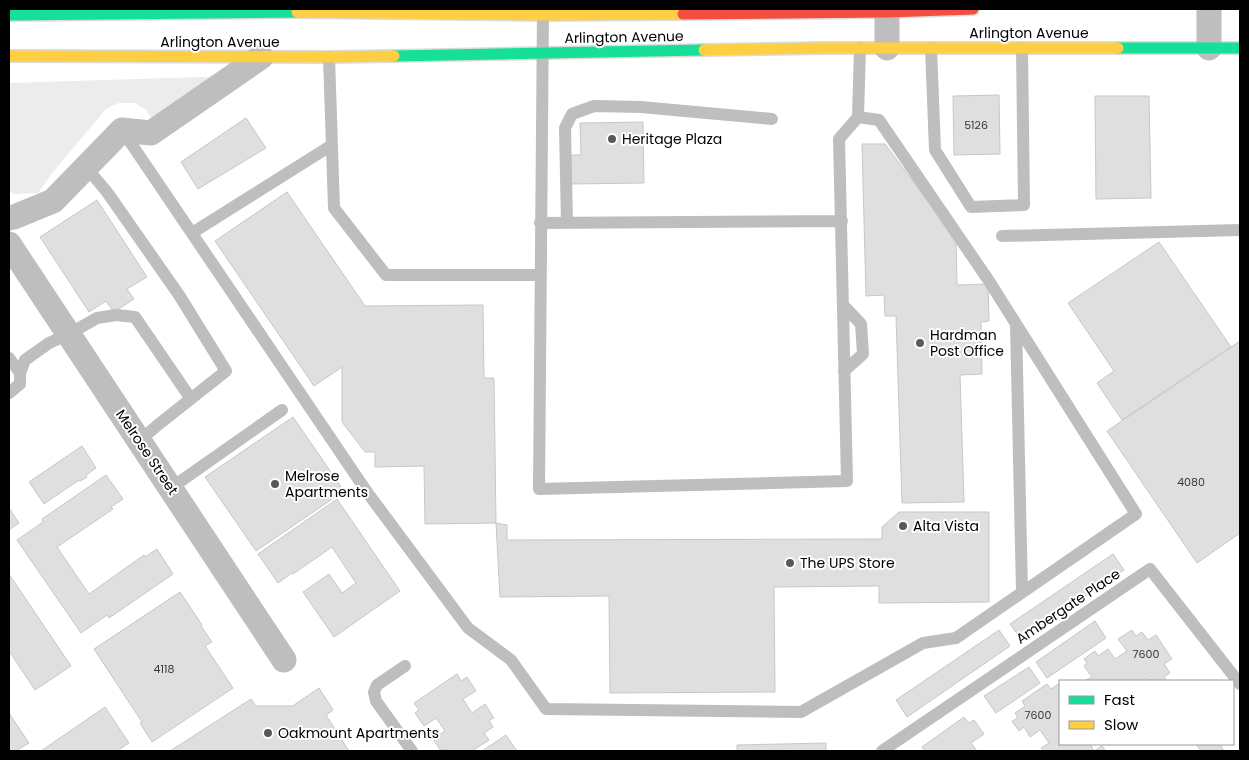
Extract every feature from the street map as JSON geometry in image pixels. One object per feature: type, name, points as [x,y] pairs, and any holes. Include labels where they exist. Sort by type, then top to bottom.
[{"type":"main road","name":"Arlington Avenue","points":[[9,15],[254,10],[543,12],[973,9]]},
{"type":"main road","name":"Arlington Avenue","points":[[9,56],[328,57],[860,48],[1240,48]]},
{"type":"street","points":[[1209,9],[1209,48]]},
{"type":"street","points":[[887,10],[887,48]]},
{"type":"street","points":[[9,218],[53,201],[122,130],[151,133],[261,57]]},
{"type":"street","name":"Melrose Street","points":[[9,244],[284,660]]},
{"type":"lane","points":[[543,12],[539,489],[847,481],[839,139],[858,117],[860,48]]},
{"type":"lane","points":[[931,48],[935,150],[971,206],[1024,205],[1022,48]]},
{"type":"lane","points":[[328,57],[334,208],[386,276],[540,276]]},
{"type":"lane","points":[[567,223],[565,128],[572,114],[594,106],[632,107],[772,119]]},
{"type":"lane","points":[[122,130],[367,492],[468,628],[511,660],[546,709],[800,712],[923,643],[956,638],[1136,514],[989,281],[879,120],[858,117]]},
{"type":"lane","points":[[192,233],[332,145]]},
{"type":"lane","points":[[86,168],[107,192],[179,295],[226,371],[139,440]]},
{"type":"lane","points":[[540,223],[842,220]]},
{"type":"lane","points":[[1002,236],[1240,230]]},
{"type":"lane","points":[[843,304],[861,324],[863,354],[844,371]]},
{"type":"lane","points":[[9,393],[20,384],[20,373],[25,360],[49,343],[97,318],[116,315],[135,318],[191,398]]},
{"type":"lane","points":[[1016,324],[1022,592]]},
{"type":"lane","points":[[9,358],[20,373]]},
{"type":"lane","points":[[171,488],[282,410]]},
{"type":"lane","name":"Ambergate Place","points":[[882,751],[1150,569],[1240,684]]},
{"type":"lane","points":[[404,666],[377,685],[374,692],[376,701],[412,751]]},
{"type":"shaded area","points":[[235,76],[155,124],[146,110],[135,103],[119,103],[106,109],[52,173],[38,193],[13,194],[9,189],[9,83]]},
{"type":"building","points":[[999,95],[1000,154],[954,155],[953,96]]},
{"type":"building","points":[[1095,96],[1149,96],[1151,198],[1096,199]]},
{"type":"building","points":[[246,118],[266,148],[198,189],[181,162]]},
{"type":"building","name":"Heritage Plaza","points":[[643,122],[644,183],[570,184],[570,155],[581,155],[580,123]]},
{"type":"building","points":[[862,144],[885,144],[956,239],[957,285],[988,284],[989,321],[981,322],[982,374],[960,375],[964,502],[902,503],[896,316],[885,316],[884,295],[866,296]]},
{"type":"building","points":[[287,192],[365,306],[483,305],[484,378],[494,378],[496,523],[425,524],[424,466],[375,467],[375,452],[365,452],[342,422],[342,367],[314,386],[215,241]]},
{"type":"building","points":[[97,200],[147,277],[127,289],[134,299],[114,312],[106,301],[89,312],[40,237]]},
{"type":"building","points":[[1159,242],[1231,347],[1122,420],[1097,383],[1114,371],[1068,303]]},
{"type":"building","points":[[1240,341],[1240,533],[1197,563],[1107,431]]},
{"type":"building","name":"Melrose Apartments","points":[[293,417],[344,491],[256,551],[205,477]]},
{"type":"building","points":[[82,446],[96,468],[86,475],[87,477],[79,480],[44,504],[29,482]]},
{"type":"building","points":[[106,475],[123,499],[111,507],[113,509],[57,547],[89,594],[144,555],[145,557],[157,549],[173,574],[109,618],[107,615],[81,633],[17,540],[43,522],[42,519]]},
{"type":"building","points":[[337,499],[400,591],[334,637],[303,592],[329,574],[342,593],[356,583],[332,547],[278,583],[258,554]]},
{"type":"building","points":[[9,508],[19,523],[9,530]]},
{"type":"building","points":[[899,512],[989,512],[989,602],[879,603],[879,586],[774,587],[775,692],[610,693],[609,596],[500,597],[496,523],[507,525],[507,540],[882,539],[882,527]]},
{"type":"building","points":[[1113,554],[1124,570],[1021,639],[1010,624]]},
{"type":"building","points":[[9,574],[71,666],[35,690],[9,651]]},
{"type":"building","points":[[180,592],[212,642],[205,646],[233,688],[152,742],[140,723],[142,722],[94,649]]},
{"type":"building","points":[[1095,621],[1106,638],[1047,678],[1036,662]]},
{"type":"building","points":[[999,630],[1010,646],[907,717],[896,700]]},
{"type":"building","points":[[1132,630],[1136,636],[1142,632],[1148,640],[1156,635],[1172,659],[1164,664],[1170,673],[1164,677],[1166,680],[1147,680],[1146,678],[1143,680],[1086,680],[1092,677],[1084,666],[1087,663],[1084,659],[1095,651],[1098,656],[1108,649],[1115,659],[1127,651],[1118,639]]},
{"type":"building","points":[[1029,667],[1040,683],[996,713],[984,696]]},
{"type":"building","points":[[457,674],[461,681],[467,677],[476,691],[463,699],[472,713],[485,704],[494,718],[489,720],[493,727],[484,733],[489,740],[472,751],[448,751],[446,749],[441,751],[433,739],[445,731],[436,718],[424,726],[415,713],[419,710],[414,703]]},
{"type":"building","points":[[1047,684],[1051,689],[1059,684],[1059,745],[1091,745],[1094,751],[1044,751],[1041,748],[1049,743],[1040,730],[1030,737],[1024,727],[1019,731],[1012,721],[1018,718],[1015,713],[1025,706],[1022,701]]},
{"type":"building","name":"Oakmount Apartments","points":[[319,688],[333,710],[326,715],[349,751],[170,751],[251,699],[256,706],[294,706]]},
{"type":"building","points":[[105,707],[129,743],[117,751],[41,751]]},
{"type":"building","points":[[9,713],[29,743],[16,751],[9,751]]},
{"type":"building","points":[[964,717],[969,723],[974,720],[984,734],[971,743],[977,751],[925,751],[922,747]]},
{"type":"building","points":[[506,735],[517,751],[482,751]]},
{"type":"building","points":[[826,743],[826,751],[737,751],[737,745]]},
{"type":"building","points":[[1197,745],[1221,745],[1224,751],[1201,751]]},
{"type":"building","points":[[1102,746],[1106,751],[1094,751]]},
{"type":"traffic: fast","points":[[9,15],[297,12]]},
{"type":"traffic: fast","points":[[1118,48],[1240,48]]},
{"type":"traffic: fast","points":[[394,56],[704,50]]},
{"type":"traffic: slow","points":[[297,12],[543,15],[683,14]]},
{"type":"traffic: slow","points":[[704,50],[1118,48]]},
{"type":"traffic: slow","points":[[9,56],[394,56]]},
{"type":"traffic: jam","points":[[683,14],[887,12],[973,9]]},
{"type":"place","name":"Heritage Plaza","points":[[612,139]]},
{"type":"place","name":"Hardman Post Office","points":[[920,343]]},
{"type":"place","name":"Melrose Apartments","points":[[275,484]]},
{"type":"place","name":"Alta Vista","points":[[903,526]]},
{"type":"place","name":"The UPS Store","points":[[790,563]]},
{"type":"place","name":"Oakmount Apartments","points":[[268,733]]}]
